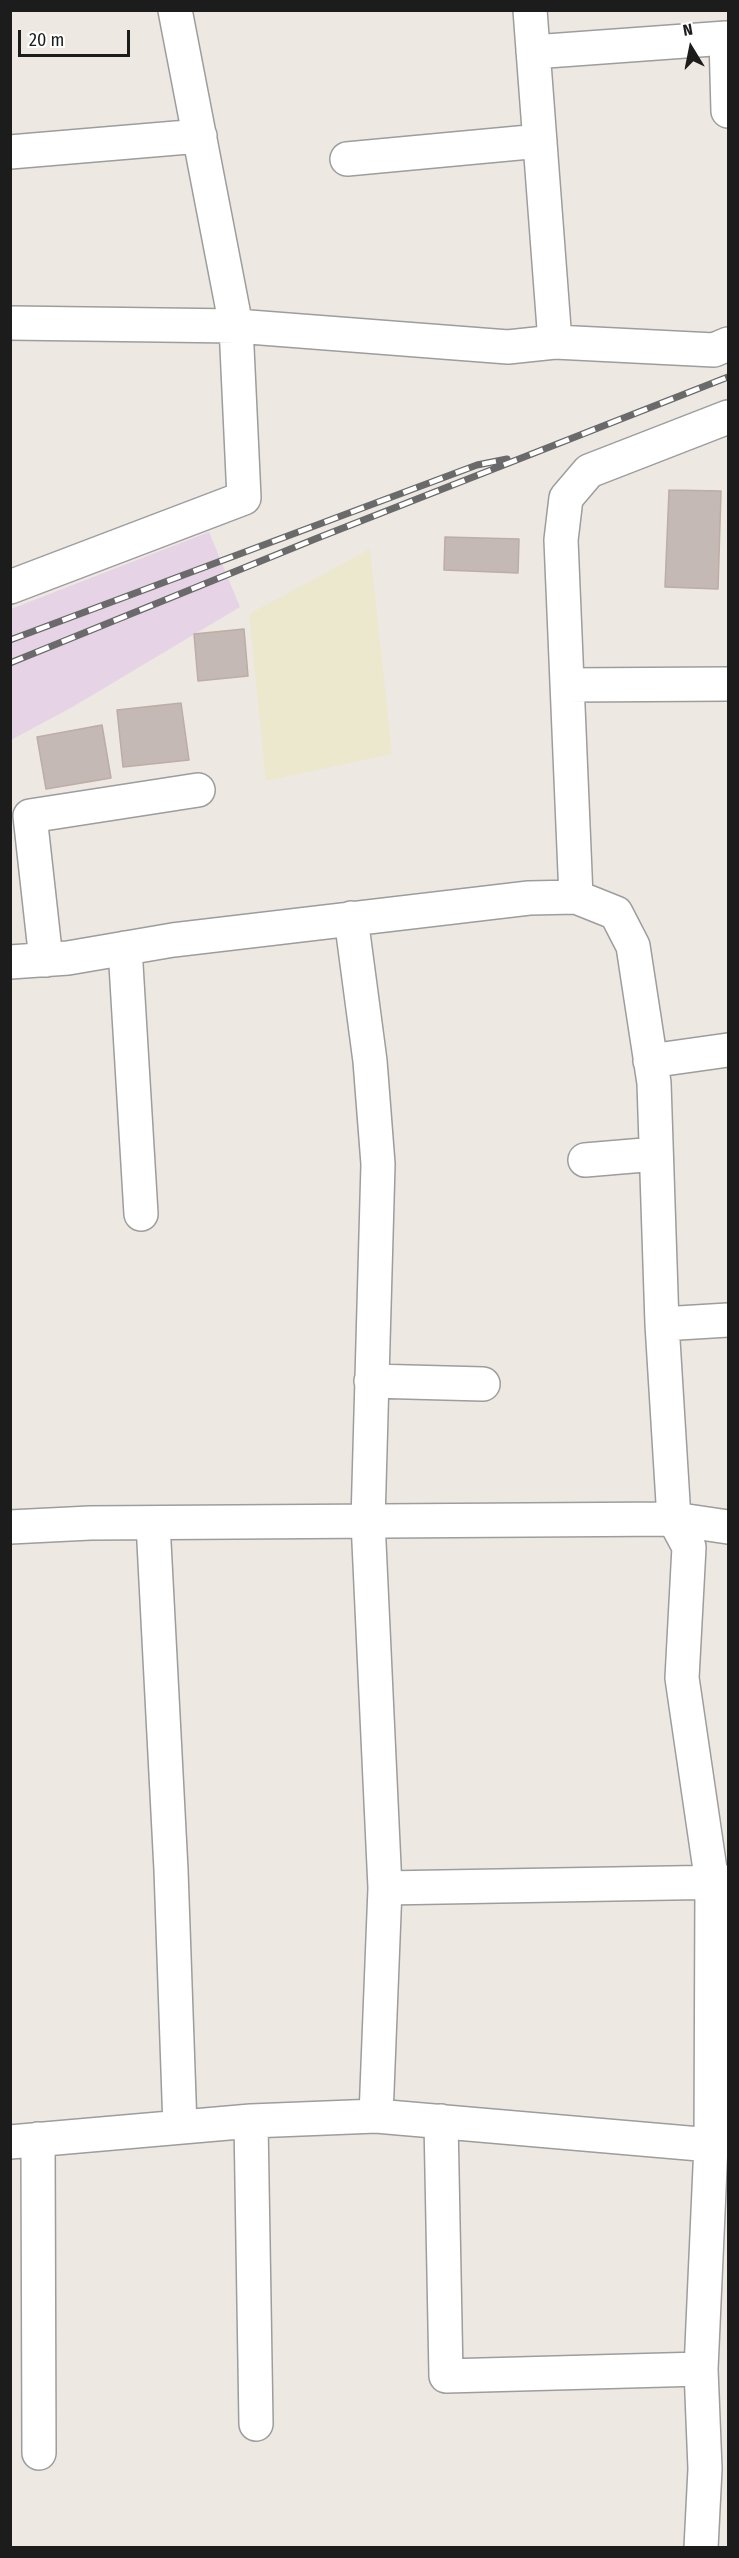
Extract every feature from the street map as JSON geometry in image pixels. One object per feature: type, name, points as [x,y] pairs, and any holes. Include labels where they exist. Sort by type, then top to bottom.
[{"type":"street","points":[[10,587],[244,498],[236,326],[175,10]]},
{"type":"street","points":[[530,10],[555,342]]},
{"type":"street","points":[[533,52],[726,38],[729,111]]},
{"type":"street","points":[[10,152],[200,136]]},
{"type":"street","points":[[347,159],[540,141]]},
{"type":"street","points":[[10,323],[236,326],[508,347],[555,342],[714,350],[729,344]]},
{"type":"street","points":[[576,897],[561,540],[566,498],[589,471],[729,417]]},
{"type":"street","points":[[567,685],[729,684]]},
{"type":"street","points":[[46,960],[30,816],[198,790]]},
{"type":"street","points":[[10,962],[46,960],[173,940],[529,898],[576,897],[616,913],[633,946],[654,1083],[662,1324],[674,1519],[689,1547],[682,1678],[720,1882],[701,2369],[705,2469],[701,2547]]},
{"type":"street","points":[[351,918],[370,1061],[378,1164],[368,1521],[385,1888],[376,2116]]},
{"type":"street","points":[[125,948],[141,1214]]},
{"type":"street","points":[[650,1061],[729,1050]]},
{"type":"street","points":[[585,1160],[656,1154]]},
{"type":"street","points":[[662,1324],[729,1320]]},
{"type":"street","points":[[371,1381],[483,1384]]},
{"type":"street","points":[[10,1527],[153,1523],[674,1519],[729,1527]]},
{"type":"street","points":[[153,1523],[171,1870],[180,2127]]},
{"type":"street","points":[[385,1888],[720,1882]]},
{"type":"street","points":[[39,2453],[24,2141],[251,2121],[376,2116],[711,2145]]},
{"type":"street","points":[[251,2121],[256,2424]]},
{"type":"street","points":[[441,2121],[446,2376],[701,2369]]},
{"type":"shaded area","points":[[209,532],[240,607],[74,706],[11,740],[11,609]]},
{"type":"shaded area","points":[[370,549],[392,754],[266,781],[249,614]]},
{"type":"building","points":[[669,490],[721,491],[718,589],[665,587]]},
{"type":"building","points":[[445,537],[519,539],[518,573],[444,570]]},
{"type":"building","points":[[244,629],[248,676],[198,681],[194,634]]},
{"type":"building","points":[[181,703],[189,760],[123,767],[117,710]]},
{"type":"building","points":[[102,725],[111,778],[46,789],[37,737]]},
{"type":"railway","points":[[10,663],[315,539],[728,377]]},
{"type":"railway","points":[[10,640],[477,465],[507,459]]}]
